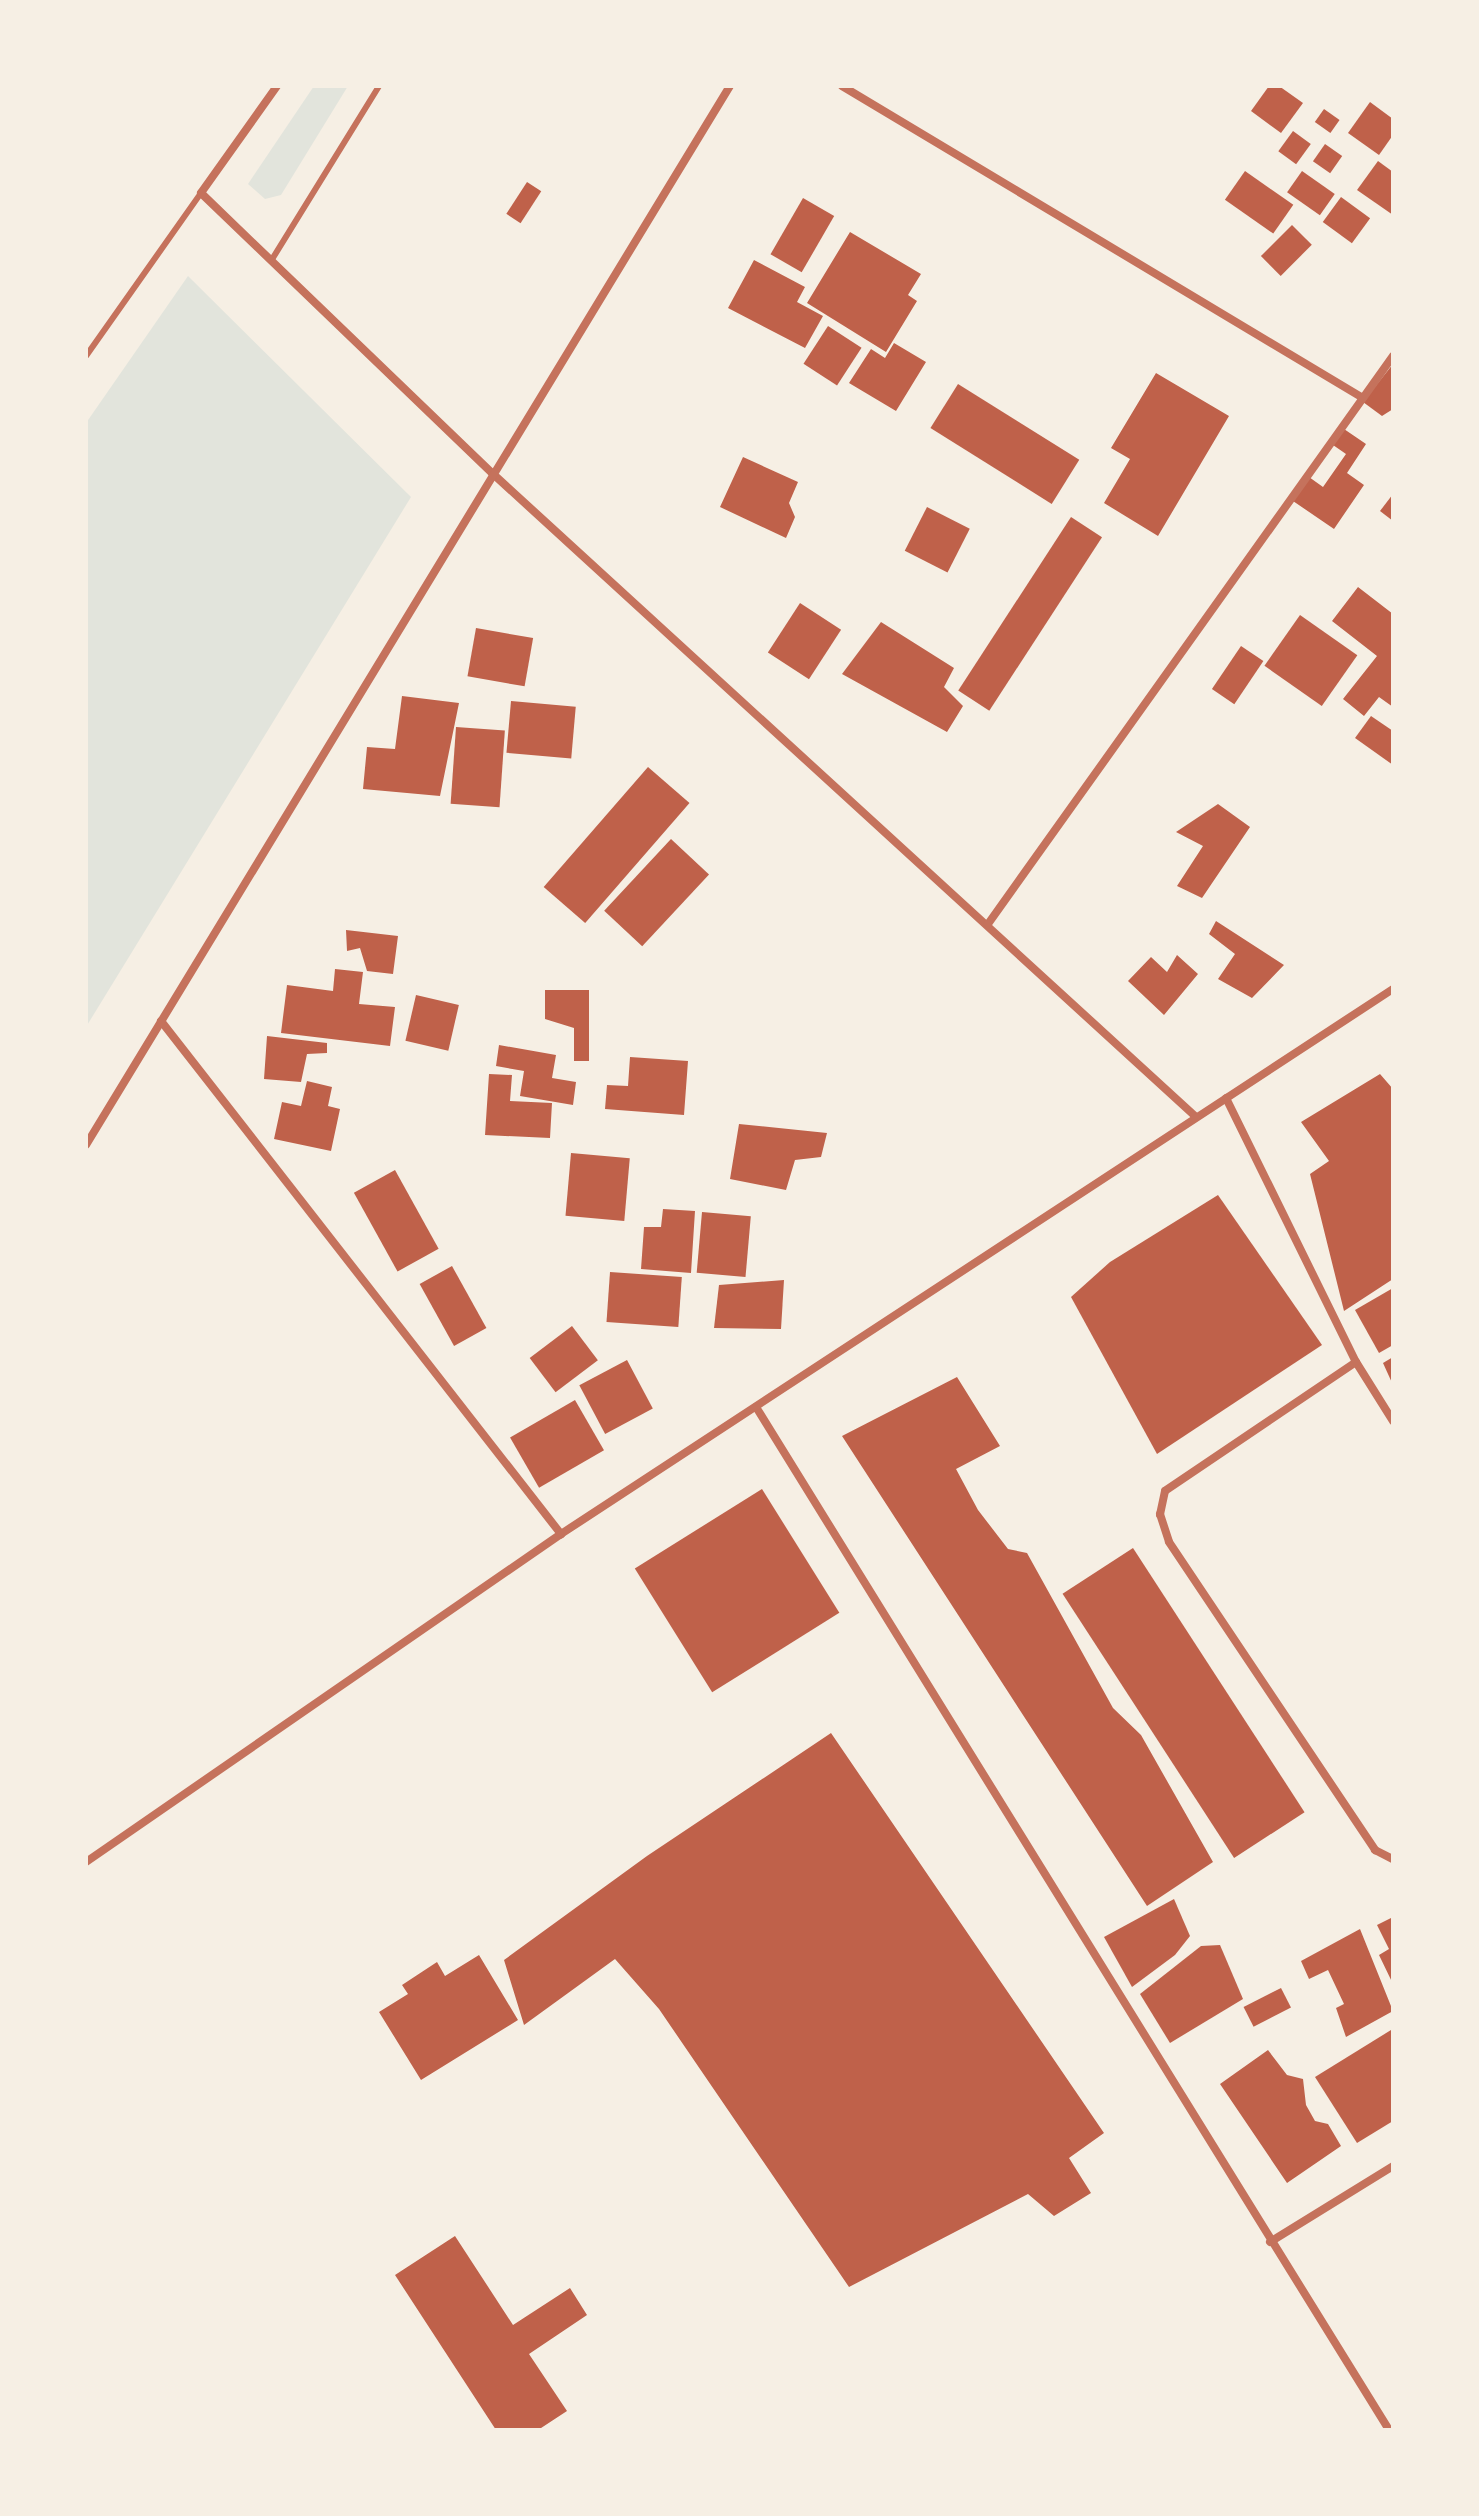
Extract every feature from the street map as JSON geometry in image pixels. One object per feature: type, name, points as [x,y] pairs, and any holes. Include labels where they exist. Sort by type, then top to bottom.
[{"type":"street","points":[[277,86],[201,193],[492,473],[1196,1117]]},
{"type":"street","points":[[86,1145],[730,86]]},
{"type":"street","points":[[842,86],[1363,398]]},
{"type":"street","points":[[988,924],[1393,356]]},
{"type":"street","points":[[86,1862],[561,1534],[1393,989]]},
{"type":"street","points":[[161,1021],[561,1534]]},
{"type":"street","points":[[1226,1098],[1356,1362],[1393,1421]]},
{"type":"street","points":[[1356,1362],[1165,1491],[1160,1514],[1169,1542],[1375,1850],[1393,1859]]},
{"type":"street","points":[[756,1407],[1389,2430]]},
{"type":"street","points":[[1270,2242],[1393,2166]]},
{"type":"lane","points":[[271,261],[379,86]]},
{"type":"lane","points":[[86,356],[201,193]]},
{"type":"shaded area","points":[[314,86],[348,86],[281,195],[265,199],[248,184]]},
{"type":"shaded area","points":[[188,276],[411,497],[86,1027],[86,423]]},
{"type":"building","points":[[1269,86],[1279,86],[1303,103],[1281,133],[1251,111]]},
{"type":"building","points":[[1370,102],[1393,119],[1393,135],[1379,155],[1348,133]]},
{"type":"building","points":[[1324,109],[1340,120],[1330,133],[1315,122]]},
{"type":"building","points":[[1293,131],[1311,144],[1296,164],[1278,151]]},
{"type":"building","points":[[1325,144],[1342,156],[1330,173],[1313,161]]},
{"type":"building","points":[[1378,161],[1393,172],[1393,215],[1357,190]]},
{"type":"building","points":[[1245,171],[1293,205],[1273,234],[1225,200]]},
{"type":"building","points":[[1302,171],[1335,194],[1320,215],[1287,192]]},
{"type":"building","points":[[527,182],[541,191],[521,223],[506,214]]},
{"type":"building","points":[[1341,197],[1370,218],[1352,243],[1323,222]]},
{"type":"building","points":[[803,198],[834,216],[802,272],[770,254]]},
{"type":"building","points":[[1292,225],[1312,245],[1281,276],[1261,256]]},
{"type":"building","points":[[850,232],[921,274],[908,295],[917,301],[886,352],[807,303]]},
{"type":"building","points":[[754,260],[805,287],[797,302],[823,316],[805,348],[728,308]]},
{"type":"building","points":[[828,326],[862,348],[837,386],[803,364]]},
{"type":"building","points":[[894,343],[926,362],[896,411],[849,383],[871,349],[885,358]]},
{"type":"building","points":[[1393,364],[1393,409],[1382,416],[1363,402]]},
{"type":"building","points":[[1156,373],[1229,416],[1158,536],[1104,503],[1130,459],[1111,448]]},
{"type":"building","points":[[958,384],[1079,460],[1052,504],[930,428]]},
{"type":"building","points":[[1344,429],[1366,444],[1347,473],[1364,485],[1334,529],[1293,501],[1309,477],[1323,487],[1346,454],[1333,445]]},
{"type":"building","points":[[743,457],[798,482],[789,503],[795,517],[786,538],[720,507]]},
{"type":"building","points":[[1393,494],[1393,521],[1380,511]]},
{"type":"building","points":[[927,507],[970,529],[948,572],[905,551]]},
{"type":"building","points":[[1071,517],[1102,537],[989,711],[958,691]]},
{"type":"building","points":[[1358,587],[1393,614],[1393,707],[1379,697],[1364,716],[1343,699],[1377,656],[1332,621]]},
{"type":"building","points":[[800,603],[841,630],[809,679],[768,652]]},
{"type":"building","points":[[1300,615],[1357,655],[1322,706],[1264,666]]},
{"type":"building","points":[[881,622],[954,668],[944,687],[963,706],[947,732],[842,674]]},
{"type":"building","points":[[476,628],[533,638],[525,686],[467,676]]},
{"type":"building","points":[[1241,646],[1263,661],[1234,704],[1212,689]]},
{"type":"building","points":[[402,696],[459,703],[440,796],[363,789],[367,747],[395,749]]},
{"type":"building","points":[[511,701],[576,707],[571,758],[506,753]]},
{"type":"building","points":[[1371,716],[1393,731],[1393,765],[1355,738]]},
{"type":"building","points":[[456,727],[505,730],[500,807],[451,804]]},
{"type":"building","points":[[648,767],[690,803],[585,923],[544,887]]},
{"type":"building","points":[[1218,804],[1250,827],[1202,898],[1177,886],[1203,846],[1176,832]]},
{"type":"building","points":[[671,839],[709,874],[642,946],[604,911]]},
{"type":"building","points":[[1216,921],[1284,965],[1252,998],[1218,979],[1235,954],[1209,934]]},
{"type":"building","points":[[346,930],[398,936],[393,974],[367,971],[360,948],[347,951]]},
{"type":"building","points":[[1177,955],[1198,974],[1164,1015],[1128,981],[1151,957],[1167,972]]},
{"type":"building","points":[[335,969],[363,972],[359,1004],[395,1007],[390,1046],[281,1033],[287,985],[333,991]]},
{"type":"building","points":[[545,990],[589,990],[589,1061],[574,1061],[574,1028],[545,1019]]},
{"type":"building","points":[[416,995],[459,1005],[448,1051],[405,1041]]},
{"type":"building","points":[[267,1036],[327,1043],[327,1053],[307,1054],[301,1082],[264,1079]]},
{"type":"building","points":[[499,1045],[556,1055],[552,1078],[576,1082],[573,1105],[520,1096],[524,1071],[496,1066]]},
{"type":"building","points":[[630,1057],[688,1061],[684,1115],[605,1109],[607,1085],[628,1086]]},
{"type":"building","points":[[489,1074],[512,1075],[510,1101],[552,1103],[550,1138],[485,1135]]},
{"type":"building","points":[[1380,1074],[1393,1089],[1393,1279],[1344,1311],[1310,1174],[1329,1161],[1301,1122]]},
{"type":"building","points":[[307,1081],[332,1087],[328,1106],[340,1109],[331,1151],[274,1139],[282,1102],[301,1106]]},
{"type":"building","points":[[739,1124],[827,1133],[821,1157],[795,1160],[786,1190],[730,1179]]},
{"type":"building","points":[[571,1153],[630,1158],[624,1221],[566,1216]]},
{"type":"building","points":[[395,1170],[439,1249],[398,1272],[354,1193]]},
{"type":"building","points":[[1218,1195],[1322,1345],[1157,1454],[1071,1297],[1110,1262]]},
{"type":"building","points":[[663,1209],[695,1211],[691,1273],[641,1269],[644,1227],[661,1227]]},
{"type":"building","points":[[702,1212],[751,1216],[745,1277],[697,1273]]},
{"type":"building","points":[[452,1266],[486,1328],[454,1346],[420,1284]]},
{"type":"building","points":[[610,1272],[682,1277],[678,1327],[607,1322]]},
{"type":"building","points":[[784,1280],[781,1329],[714,1328],[719,1285]]},
{"type":"building","points":[[1393,1288],[1393,1345],[1379,1353],[1355,1310]]},
{"type":"building","points":[[572,1326],[598,1360],[556,1392],[530,1358]]},
{"type":"building","points":[[1393,1357],[1393,1385],[1383,1363]]},
{"type":"building","points":[[627,1360],[653,1409],[605,1434],[579,1385]]},
{"type":"building","points":[[957,1377],[1000,1446],[956,1469],[978,1510],[1008,1549],[1027,1553],[1113,1708],[1141,1735],[1213,1862],[1147,1906],[842,1436]]},
{"type":"building","points":[[575,1400],[604,1450],[539,1488],[510,1438]]},
{"type":"building","points":[[762,1489],[839,1613],[712,1692],[635,1568]]},
{"type":"building","points":[[1133,1548],[1305,1812],[1234,1858],[1063,1594]]},
{"type":"building","points":[[831,1733],[1104,2133],[1069,2158],[1091,2193],[1054,2216],[1028,2194],[849,2287],[659,2009],[615,1959],[524,2025],[504,1960],[647,1856]]},
{"type":"building","points":[[1174,1899],[1190,1936],[1175,1955],[1132,1987],[1104,1937]]},
{"type":"building","points":[[1393,1917],[1393,1984],[1379,1955],[1389,1949],[1377,1925]]},
{"type":"building","points":[[1360,1929],[1393,2011],[1346,2037],[1336,2008],[1344,2004],[1328,1970],[1309,1979],[1301,1961]]},
{"type":"building","points":[[1220,1945],[1243,1999],[1170,2043],[1140,1994],[1201,1946]]},
{"type":"building","points":[[479,1955],[518,2020],[421,2080],[379,2012],[408,1994],[402,1985],[437,1962],[445,1976]]},
{"type":"building","points":[[1281,1988],[1291,2008],[1254,2027],[1244,2007]]},
{"type":"building","points":[[1391,2030],[1393,2121],[1357,2143],[1315,2077]]},
{"type":"building","points":[[1268,2050],[1287,2075],[1303,2079],[1306,2105],[1315,2121],[1328,2124],[1341,2146],[1287,2183],[1220,2084]]},
{"type":"building","points":[[455,2236],[513,2325],[570,2288],[587,2315],[529,2354],[567,2411],[538,2430],[496,2430],[395,2275]]}]
